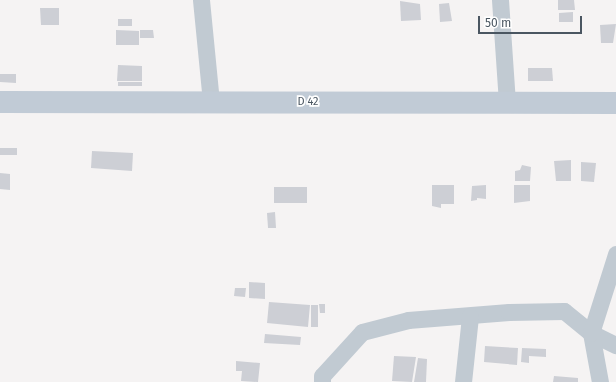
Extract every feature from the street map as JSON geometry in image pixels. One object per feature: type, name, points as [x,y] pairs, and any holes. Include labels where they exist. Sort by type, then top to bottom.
[{"type":"street","points":[[201,0],[211,102]]},
{"type":"street","points":[[500,0],[507,103]]},
{"type":"street","name":"D 42","points":[[0,102],[616,104]]},
{"type":"street","points":[[600,382],[591,333],[616,254]]},
{"type":"street","points":[[322,382],[322,376],[362,332],[408,320],[564,311],[591,333],[616,345]]},
{"type":"street","points":[[463,382],[470,316]]},
{"type":"building","points":[[558,0],[574,0],[575,10],[558,10]]},
{"type":"building","points":[[400,1],[420,4],[421,20],[401,21]]},
{"type":"building","points":[[449,3],[452,21],[440,22],[439,4]]},
{"type":"building","points":[[40,8],[59,8],[59,25],[41,25]]},
{"type":"building","points":[[573,12],[573,22],[559,22],[559,13]]},
{"type":"building","points":[[118,19],[132,19],[132,26],[118,26]]},
{"type":"building","points":[[616,24],[613,43],[601,43],[600,25]]},
{"type":"building","points":[[116,30],[139,31],[139,45],[116,45]]},
{"type":"building","points":[[140,30],[153,30],[154,38],[140,38]]},
{"type":"building","points":[[118,65],[142,66],[142,81],[117,81]]},
{"type":"building","points":[[528,68],[552,68],[553,81],[528,81]]},
{"type":"building","points":[[0,74],[16,74],[16,83],[0,82]]},
{"type":"building","points":[[118,82],[142,82],[142,86],[118,86]]},
{"type":"building","points":[[0,148],[17,148],[17,155],[0,155]]},
{"type":"building","points":[[92,151],[133,153],[132,171],[91,168]]},
{"type":"building","points":[[571,160],[571,181],[556,181],[554,161]]},
{"type":"building","points":[[581,162],[596,163],[594,182],[581,181]]},
{"type":"building","points":[[522,165],[531,167],[530,181],[515,181],[515,171],[520,170]]},
{"type":"building","points":[[0,173],[10,174],[10,190],[0,189]]},
{"type":"building","points":[[432,185],[454,185],[454,204],[441,204],[441,208],[432,206]]},
{"type":"building","points":[[486,185],[486,199],[477,198],[477,200],[471,201],[472,186]]},
{"type":"building","points":[[514,185],[530,185],[530,201],[514,203]]},
{"type":"building","points":[[274,187],[307,187],[307,203],[274,203]]},
{"type":"building","points":[[275,212],[276,228],[268,228],[267,213]]},
{"type":"building","points":[[249,282],[265,283],[265,299],[249,298]]},
{"type":"building","points":[[235,288],[246,288],[245,297],[234,296]]},
{"type":"building","points":[[269,302],[310,305],[308,327],[267,323]]},
{"type":"building","points":[[319,304],[325,304],[325,313],[320,313]]},
{"type":"building","points":[[311,305],[318,305],[318,327],[311,327]]},
{"type":"building","points":[[265,334],[301,337],[300,345],[264,343]]},
{"type":"building","points":[[485,346],[518,348],[517,365],[484,362]]},
{"type":"building","points":[[522,348],[546,349],[546,357],[529,356],[529,363],[521,362]]},
{"type":"building","points":[[394,356],[416,357],[412,382],[392,381]]},
{"type":"building","points":[[418,358],[427,359],[426,382],[414,382]]},
{"type":"building","points":[[236,361],[260,363],[258,382],[241,381],[242,371],[236,371]]},
{"type":"building","points":[[554,376],[578,378],[578,382],[553,382]]}]
